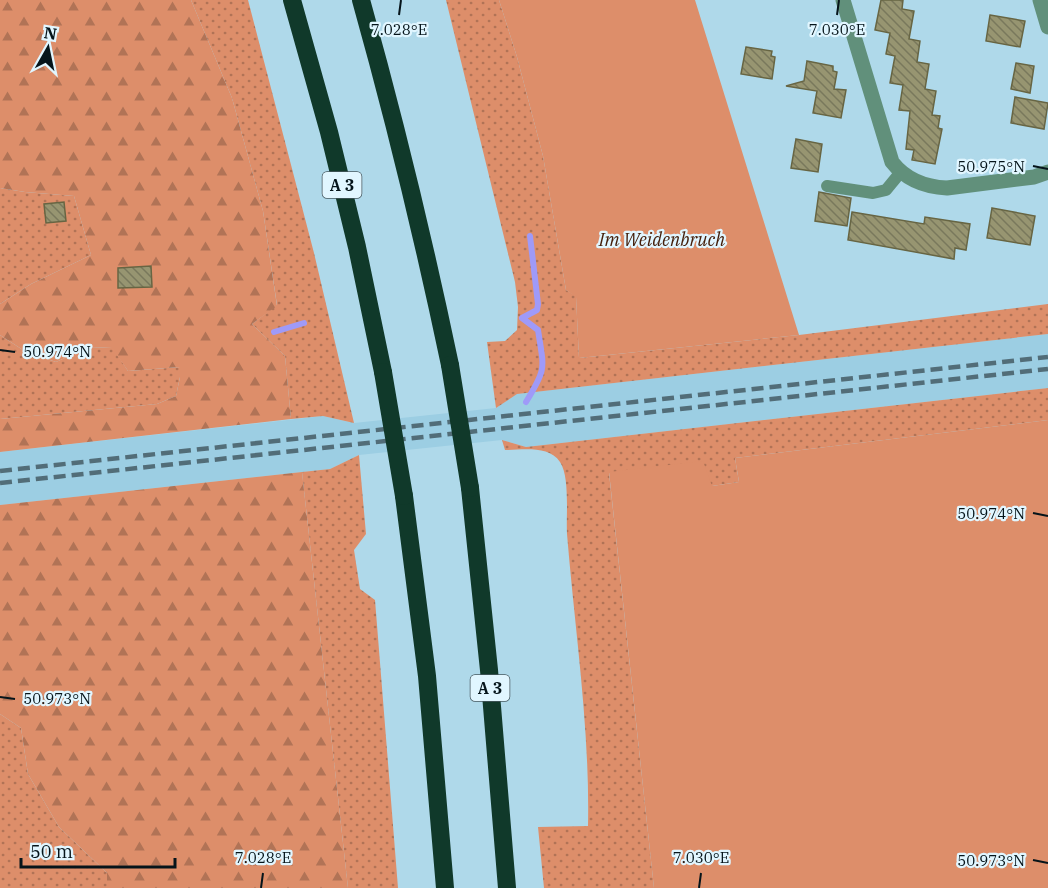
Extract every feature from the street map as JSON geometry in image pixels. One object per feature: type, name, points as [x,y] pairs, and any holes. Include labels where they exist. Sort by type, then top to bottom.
[{"type":"highway","name":"A 3","points":[[292,0],[354,235],[383,372],[404,496],[427,676],[444,888]]},
{"type":"highway","name":"A 3","points":[[361,0],[394,117],[423,234],[450,365],[470,488],[488,659],[507,888]]},
{"type":"street","points":[[843,0],[892,162],[900,173],[933,188],[947,188],[1034,177],[1048,172]]},
{"type":"street","points":[[1040,0],[1048,27]]},
{"type":"lane","points":[[827,186],[873,193],[886,189],[900,173]]},
{"type":"shaded area","points":[[1048,334],[1048,388],[526,447],[502,440],[359,455],[330,469],[0,505],[0,452],[323,416],[354,423],[496,408],[516,394]]},
{"type":"green space","points":[[0,0],[191,0],[232,98],[263,211],[277,306],[252,324],[285,356],[291,419],[0,452],[0,419],[157,404],[176,396],[180,367],[128,371],[112,348],[89,347],[56,362],[26,352],[0,335],[0,304],[31,284],[91,255],[74,196],[0,188]]},
{"type":"green space","points":[[191,0],[248,0],[314,253],[354,423],[323,416],[291,419],[285,356],[252,324],[277,305],[263,211],[232,98]]},
{"type":"green space","points":[[446,0],[499,0],[517,57],[543,156],[566,290],[576,296],[579,358],[799,335],[1048,304],[1048,334],[517,394],[496,408],[487,342],[505,341],[517,330],[518,307],[515,282]]},
{"type":"green space","name":"Im Weidenbruch","points":[[499,0],[695,0],[799,335],[579,358],[576,297],[566,290],[543,156],[517,57]]},
{"type":"green space","points":[[0,188],[74,196],[91,255],[31,284],[0,304]]},
{"type":"green space","points":[[0,335],[26,352],[56,362],[89,347],[113,348],[128,371],[180,367],[176,396],[157,404],[0,419]]},
{"type":"green space","points":[[1048,388],[1048,420],[735,458],[739,482],[712,486],[609,473],[654,888],[544,888],[538,827],[588,826],[587,753],[567,534],[566,486],[563,469],[555,457],[535,450],[505,450],[502,440],[526,447]]},
{"type":"green space","points":[[1048,420],[1048,888],[654,888],[609,472],[703,461],[712,486],[739,482],[735,458]]},
{"type":"green space","points":[[359,455],[366,534],[354,550],[360,589],[375,600],[398,888],[348,888],[302,472],[330,469]]},
{"type":"green space","points":[[302,472],[348,888],[107,888],[107,873],[59,827],[28,774],[21,728],[0,714],[0,505]]},
{"type":"green space","points":[[0,714],[21,728],[28,774],[59,827],[107,873],[107,888],[0,888]]},
{"type":"building","points":[[881,0],[903,0],[902,9],[914,11],[909,39],[920,41],[917,62],[929,64],[925,89],[936,91],[932,115],[940,116],[938,128],[942,129],[935,164],[912,160],[914,150],[906,149],[910,111],[899,110],[903,85],[890,83],[895,56],[886,54],[890,33],[875,30]]},
{"type":"building","points":[[990,15],[1025,21],[1020,47],[986,41]]},
{"type":"building","points":[[746,47],[772,51],[771,56],[775,57],[772,79],[741,74]]},
{"type":"building","points":[[807,61],[833,66],[833,71],[837,72],[834,89],[846,90],[841,118],[813,113],[817,91],[786,86],[804,81]]},
{"type":"building","points":[[1016,63],[1034,66],[1030,93],[1011,89]]},
{"type":"building","points":[[1015,97],[1048,103],[1044,129],[1011,123]]},
{"type":"building","points":[[796,139],[822,144],[818,172],[791,168]]},
{"type":"building","points":[[819,192],[851,198],[847,226],[815,221]]},
{"type":"building","points":[[64,202],[66,221],[46,223],[44,204]]},
{"type":"building","points":[[992,208],[1035,216],[1030,245],[987,238]]},
{"type":"building","points":[[852,212],[924,224],[925,217],[970,224],[966,250],[955,248],[954,259],[848,240]]},
{"type":"building","points":[[151,266],[152,287],[118,288],[118,268]]},
{"type":"waterway","points":[[526,402],[538,382],[542,368],[538,330],[522,318],[537,310],[538,304],[530,236]]},
{"type":"waterway","points":[[274,332],[304,323]]},
{"type":"railway","points":[[0,471],[1048,357]]},
{"type":"railway","points":[[0,483],[1048,369]]}]
